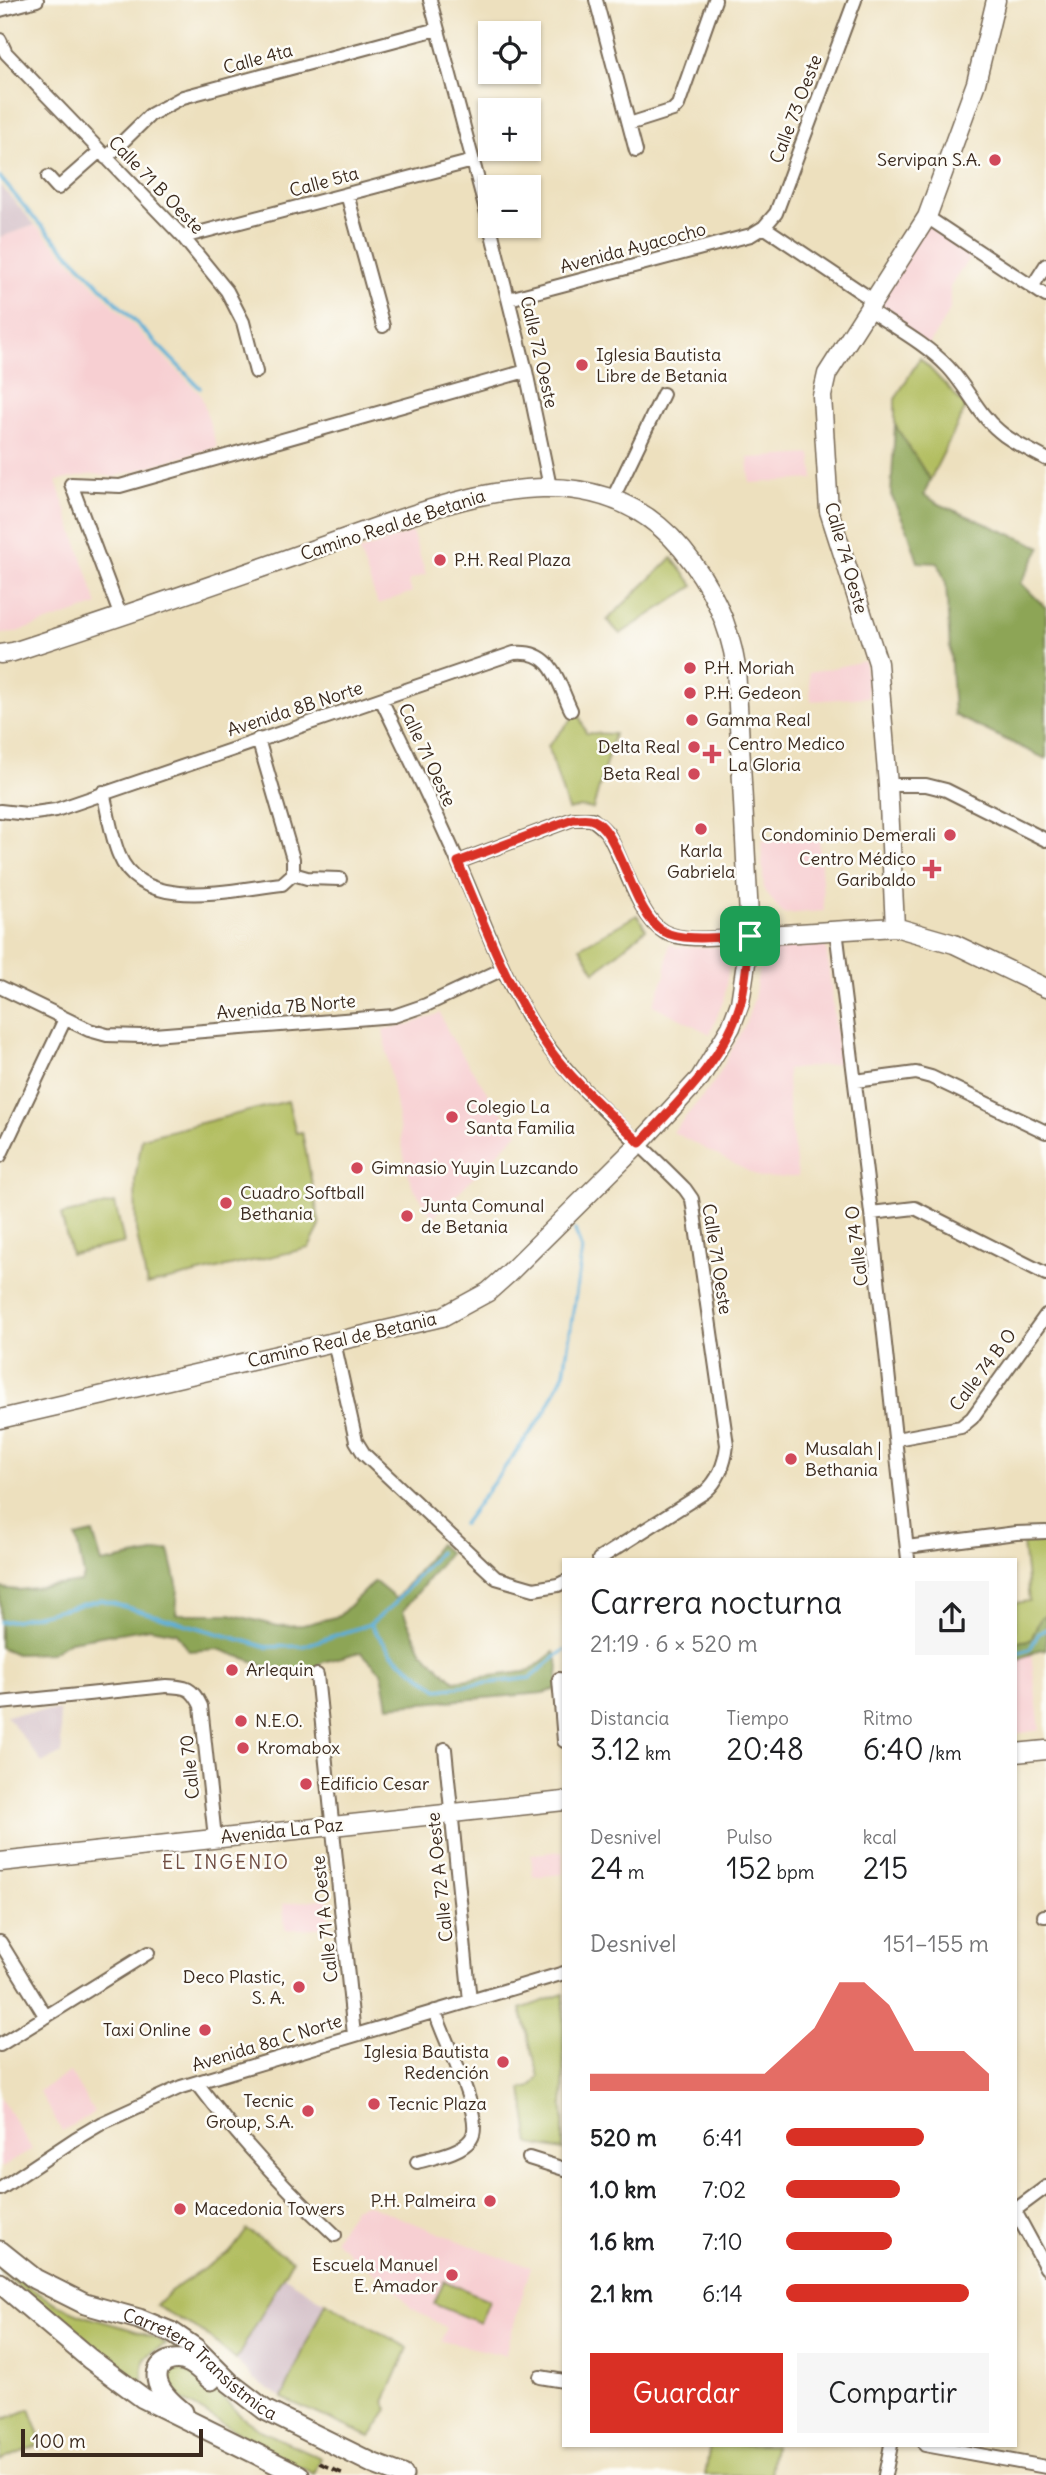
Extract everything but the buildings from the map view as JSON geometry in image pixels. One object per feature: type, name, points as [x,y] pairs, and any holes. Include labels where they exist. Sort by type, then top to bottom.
[{"type":"main road","name":"Carretera Transístmica","points":[[0,2251],[35,2279],[85,2304],[139,2319],[173,2333],[195,2348],[230,2384],[265,2410],[404,2475]]},
{"type":"main road","points":[[0,2283],[90,2359],[143,2398],[299,2475]]},
{"type":"main road","points":[[206,2430],[178,2408],[162,2391],[157,2375],[164,2362],[174,2358],[188,2362],[241,2407],[258,2417],[321,2438]]},
{"type":"street","points":[[0,10],[37,0]]},
{"type":"street","name":"Calle 72 Oeste","points":[[430,0],[478,179]]},
{"type":"street","points":[[596,0],[636,150]]},
{"type":"street","points":[[629,124],[678,106],[715,0]]},
{"type":"street","name":"Calle 73 Oeste","points":[[764,227],[776,213],[855,0]]},
{"type":"street","name":"Calle 74 Oeste","points":[[895,927],[888,785],[878,663],[829,511],[822,397],[827,374],[927,217],[976,83],[996,0]]},
{"type":"street","name":"Calle 4ta","points":[[48,177],[58,188],[103,155],[149,115],[183,97],[438,29]]},
{"type":"street","name":"Calle 71 B Oeste","points":[[0,40],[6,53],[183,237],[227,291],[243,322],[256,372]]},
{"type":"street","name":"Calle 5ta","points":[[183,237],[473,160]]},
{"type":"street","points":[[347,194],[383,326]]},
{"type":"street","points":[[927,217],[1046,296]]},
{"type":"street","points":[[764,227],[927,348],[962,383],[982,413],[999,432],[1046,459]]},
{"type":"street","name":"Avenida Ayacocho","points":[[509,299],[751,235],[764,227]]},
{"type":"street","name":"Calle 72 Oeste","points":[[493,238],[526,371],[550,487]]},
{"type":"street","points":[[1032,287],[1046,265]]},
{"type":"street","points":[[121,617],[71,484],[120,485],[526,371]]},
{"type":"street","points":[[612,500],[663,394]]},
{"type":"street","name":"Camino Real de Betania","points":[[0,654],[121,617],[426,510],[481,495],[550,487],[573,488],[612,500],[651,521],[673,538],[702,572],[732,638],[736,667],[750,936],[740,1003],[731,1027],[700,1078],[640,1143],[488,1292],[442,1317],[0,1419]]},
{"type":"street","name":"Avenida 8B Norte","points":[[0,811],[38,814],[514,653],[541,656],[549,664],[571,710]]},
{"type":"street","name":"Calle 71 Oeste","points":[[381,699],[524,1010],[551,1052],[692,1199],[727,1445],[723,1465],[714,1484],[601,1558]]},
{"type":"street","points":[[103,792],[119,856],[131,873],[146,885],[182,894],[282,884],[293,874],[293,859],[258,739]]},
{"type":"street","points":[[888,785],[926,785],[946,790],[1046,840]]},
{"type":"street","points":[[458,862],[573,819],[592,819],[606,831],[635,892],[649,916],[663,931],[688,937],[750,936],[895,927],[954,944],[1046,988]]},
{"type":"street","points":[[293,874],[340,878]]},
{"type":"street","name":"Calle 74 O","points":[[836,930],[871,1213],[908,1553]]},
{"type":"street","name":"Avenida 7B Norte","points":[[0,987],[89,1030],[107,1035],[141,1036],[394,1016],[426,1005],[503,969]]},
{"type":"street","points":[[0,1156],[65,1019]]},
{"type":"street","points":[[855,1081],[916,1073],[932,1077],[1046,1132]]},
{"type":"street","points":[[871,1213],[915,1208],[1046,1274]]},
{"type":"street","name":"Calle 74 B O","points":[[896,1438],[961,1427],[972,1418],[1046,1315]]},
{"type":"street","points":[[334,1342],[356,1441],[364,1454],[496,1578],[534,1589],[562,1583]]},
{"type":"street","points":[[908,1553],[1016,1533],[1046,1532]]},
{"type":"street","name":"Calle 71 A Oeste","points":[[317,1675],[354,2035]]},
{"type":"street","points":[[559,1679],[562,1716]]},
{"type":"street","name":"Calle 70","points":[[0,1703],[166,1686],[185,1687],[195,1694],[201,1706],[215,1838]]},
{"type":"street","name":"Calle 72 A Oeste","points":[[445,1749],[470,2001]]},
{"type":"street","points":[[1017,1754],[1046,1751]]},
{"type":"street","name":"Avenida La Paz","points":[[0,1862],[562,1801]]},
{"type":"street","points":[[0,1942],[46,2017]]},
{"type":"street","points":[[0,2045],[148,1953]]},
{"type":"street","name":"Avenida 8a C Norte","points":[[0,2189],[75,2138],[181,2087],[562,1974]]},
{"type":"street","points":[[418,2162],[463,2147],[473,2137],[475,2120],[473,2105],[440,2031],[435,2011]]},
{"type":"street","points":[[197,2083],[225,2121],[296,2198],[335,2235]]},
{"type":"street","points":[[529,2158],[562,2168]]},
{"type":"street","points":[[1017,2209],[1046,2187]]},
{"type":"street","points":[[1017,2214],[1046,2268]]},
{"type":"street","points":[[540,2377],[562,2381]]},
{"type":"street","points":[[885,2475],[891,2447]]},
{"type":"street","points":[[949,2447],[986,2450],[1046,2466]]},
{"type":"shaded area","points":[[0,185],[35,225],[0,237]]},
{"type":"shaded area","points":[[927,217],[975,249],[950,287],[950,310],[927,348],[869,310]]},
{"type":"shaded area","points":[[35,225],[201,395],[217,447],[114,477],[93,474],[56,481],[98,605],[14,633],[0,634],[0,237]]},
{"type":"shaded area","points":[[811,454],[814,479],[750,483],[748,458]]},
{"type":"shaded area","points":[[412,532],[426,574],[408,581],[412,592],[378,604],[359,551]]},
{"type":"shaded area","points":[[865,661],[868,697],[811,701],[809,673]]},
{"type":"shaded area","points":[[819,837],[824,911],[783,914],[764,890],[761,841]]},
{"type":"shaded area","points":[[669,944],[677,947],[716,947],[724,950],[730,958],[724,999],[710,1034],[653,1005],[665,975]]},
{"type":"shaded area","points":[[826,945],[840,1063],[787,1070],[788,1103],[798,1177],[761,1178],[673,1132],[717,1078],[746,1023],[754,998],[760,963],[771,948]]},
{"type":"shaded area","name":"Colegio La Santa Familia","points":[[440,1013],[449,1034],[494,1103],[519,1132],[433,1218],[412,1185],[406,1168],[383,1029],[408,1025]]},
{"type":"shaded area","points":[[1031,1653],[1040,1730],[1017,1734],[1017,1661]]},
{"type":"shaded area","points":[[59,1710],[62,1753],[42,1763],[6,1715]]},
{"type":"shaded area","points":[[562,1851],[562,1874],[533,1877],[531,1854]]},
{"type":"shaded area","points":[[327,1898],[331,1927],[285,1930],[283,1904]]},
{"type":"shaded area","points":[[70,2072],[94,2113],[62,2131],[39,2091]]},
{"type":"shaded area","points":[[0,2096],[32,2149],[2,2168],[0,2165]]},
{"type":"shaded area","name":"Escuela Manuel E. Amador","points":[[366,2204],[505,2259],[531,2266],[505,2355],[441,2341],[447,2328],[411,2308],[395,2289],[348,2254],[348,2251],[334,2240],[354,2208]]},
{"type":"shaded area","points":[[283,2276],[325,2302],[282,2398],[253,2379],[236,2360]]},
{"type":"green space","points":[[920,358],[966,407],[930,480],[895,425],[895,399]]},
{"type":"green space","points":[[895,425],[930,480],[924,495],[939,504],[1041,547],[1021,583],[1046,608],[1046,759],[954,715],[946,584],[938,563],[918,562],[908,531],[891,495]]},
{"type":"green space","points":[[672,558],[694,586],[620,634],[607,620]]},
{"type":"green space","points":[[578,712],[586,733],[614,734],[593,809],[580,807],[568,810],[548,746]]},
{"type":"green space","points":[[637,915],[646,929],[595,972],[580,947]]},
{"type":"green space","name":"Cuadro Softball Bethania","points":[[288,1101],[296,1133],[302,1132],[320,1226],[309,1248],[147,1285],[136,1230],[135,1180],[142,1138]]},
{"type":"green space","points":[[115,1203],[124,1243],[71,1254],[61,1215]]},
{"type":"green space","points":[[93,1533],[102,1563],[169,1550],[178,1588],[176,1614],[230,1614],[278,1626],[303,1625],[339,1616],[374,1581],[396,1599],[439,1544],[449,1553],[403,1611],[421,1650],[454,1681],[530,1671],[554,1652],[559,1666],[557,1689],[543,1693],[388,1706],[382,1673],[361,1652],[323,1662],[308,1672],[280,1675],[258,1663],[218,1649],[189,1651],[177,1633],[150,1628],[70,1641],[51,1653],[16,1654],[0,1647],[0,1588],[19,1590],[81,1582],[84,1576],[76,1537]]},
{"type":"green space","points":[[1046,1540],[1046,1615],[1041,1617],[1031,1640],[1017,1642],[1017,1603],[1029,1601],[1023,1543]]},
{"type":"green space","points":[[1046,1615],[1046,1649],[1038,1650],[1017,1661],[1017,1642],[1031,1640],[1041,1617]]},
{"type":"green space","points":[[562,1995],[562,2150],[530,2144],[522,2089],[531,2087],[539,2077],[521,2009]]},
{"type":"green space","points":[[247,2230],[292,2260],[236,2360],[203,2332],[156,2306],[169,2292],[232,2250]]},
{"type":"green space","points":[[0,2266],[38,2293],[68,2309],[145,2334],[166,2344],[144,2361],[144,2389],[0,2271]]},
{"type":"green space","points":[[444,2281],[489,2300],[480,2323],[434,2304]]},
{"type":"green space","points":[[325,2302],[408,2348],[384,2402],[388,2409],[370,2437],[282,2398]]},
{"type":"green space","points":[[173,2365],[206,2382],[243,2418],[262,2431],[321,2458],[314,2474],[281,2458],[183,2400],[169,2379]]},
{"type":"green space","points":[[30,2409],[43,2443],[0,2461],[0,2421]]},
{"type":"green space","points":[[710,2447],[774,2447],[770,2475],[705,2475]]},
{"type":"waterway","points":[[0,177],[33,217],[200,388]]},
{"type":"waterway","points":[[463,1524],[544,1414],[564,1373],[582,1252],[575,1230]]},
{"type":"waterway","points":[[370,1624],[392,1606],[439,1552]]},
{"type":"waterway","points":[[0,1622],[101,1600],[266,1647],[303,1646],[370,1624],[392,1654],[438,1689],[530,1678],[562,1652]]},
{"type":"waterway","points":[[1017,1653],[1030,1649],[1039,1633],[1046,1629]]},
{"type":"railway","points":[[319,2463],[346,2475]]},
{"type":"place","name":"Servipan S.A.","points":[[995,160]]},
{"type":"place","name":"Iglesia Bautista Libre de Betania","points":[[582,365]]},
{"type":"place","name":"P.H. Real Plaza","points":[[440,560]]},
{"type":"place","name":"P.H. Moriah","points":[[690,668]]},
{"type":"place","name":"P.H. Gedeon","points":[[690,693]]},
{"type":"place","name":"Gamma Real","points":[[692,720]]},
{"type":"place","name":"Delta Real","points":[[694,747]]},
{"type":"place","name":"Centro Medico La Gloria","points":[[712,754]]},
{"type":"place","name":"Beta Real","points":[[694,774]]},
{"type":"place","name":"Karla Gabriela","points":[[701,829]]},
{"type":"place","name":"Condominio Demerali","points":[[950,835]]},
{"type":"place","name":"Centro Médico Garibaldo","points":[[932,869]]},
{"type":"place","name":"Colegio La Santa Familia","points":[[452,1117]]},
{"type":"place","name":"Gimnasio Yuyin Luzcando","points":[[357,1168]]},
{"type":"place","name":"Cuadro Softball Bethania","points":[[226,1203]]},
{"type":"place","name":"Junta Comunal de Betania","points":[[407,1216]]},
{"type":"place","name":"Musalah | Bethania","points":[[791,1459]]},
{"type":"place","name":"Arlequin","points":[[232,1670]]},
{"type":"place","name":"N.E.O.","points":[[241,1721]]},
{"type":"place","name":"Kromabox","points":[[243,1748]]},
{"type":"place","name":"Edificio Cesar","points":[[306,1784]]},
{"type":"place","name":"Deco Plastic, S. A.","points":[[299,1987]]},
{"type":"place","name":"Taxi Online","points":[[205,2030]]},
{"type":"place","name":"Iglesia Bautista Redención","points":[[503,2062]]},
{"type":"place","name":"Tecnic Plaza","points":[[374,2104]]},
{"type":"place","name":"Tecnic Group, S.A.","points":[[308,2111]]},
{"type":"place","name":"P.H. Palmeira","points":[[490,2201]]},
{"type":"place","name":"Macedonia Towers","points":[[180,2209]]},
{"type":"place","name":"Escuela Manuel E. Amador","points":[[452,2275]]},
{"type":"district","name":"EL INGENIO","points":[[226,1862]]},
{"type":"route","points":[[573,819],[592,819],[606,831],[635,892],[649,916],[663,931],[688,937],[750,936],[740,1003],[731,1027],[700,1078],[640,1143],[551,1052],[524,1010],[503,969],[458,862],[573,819]]}]
